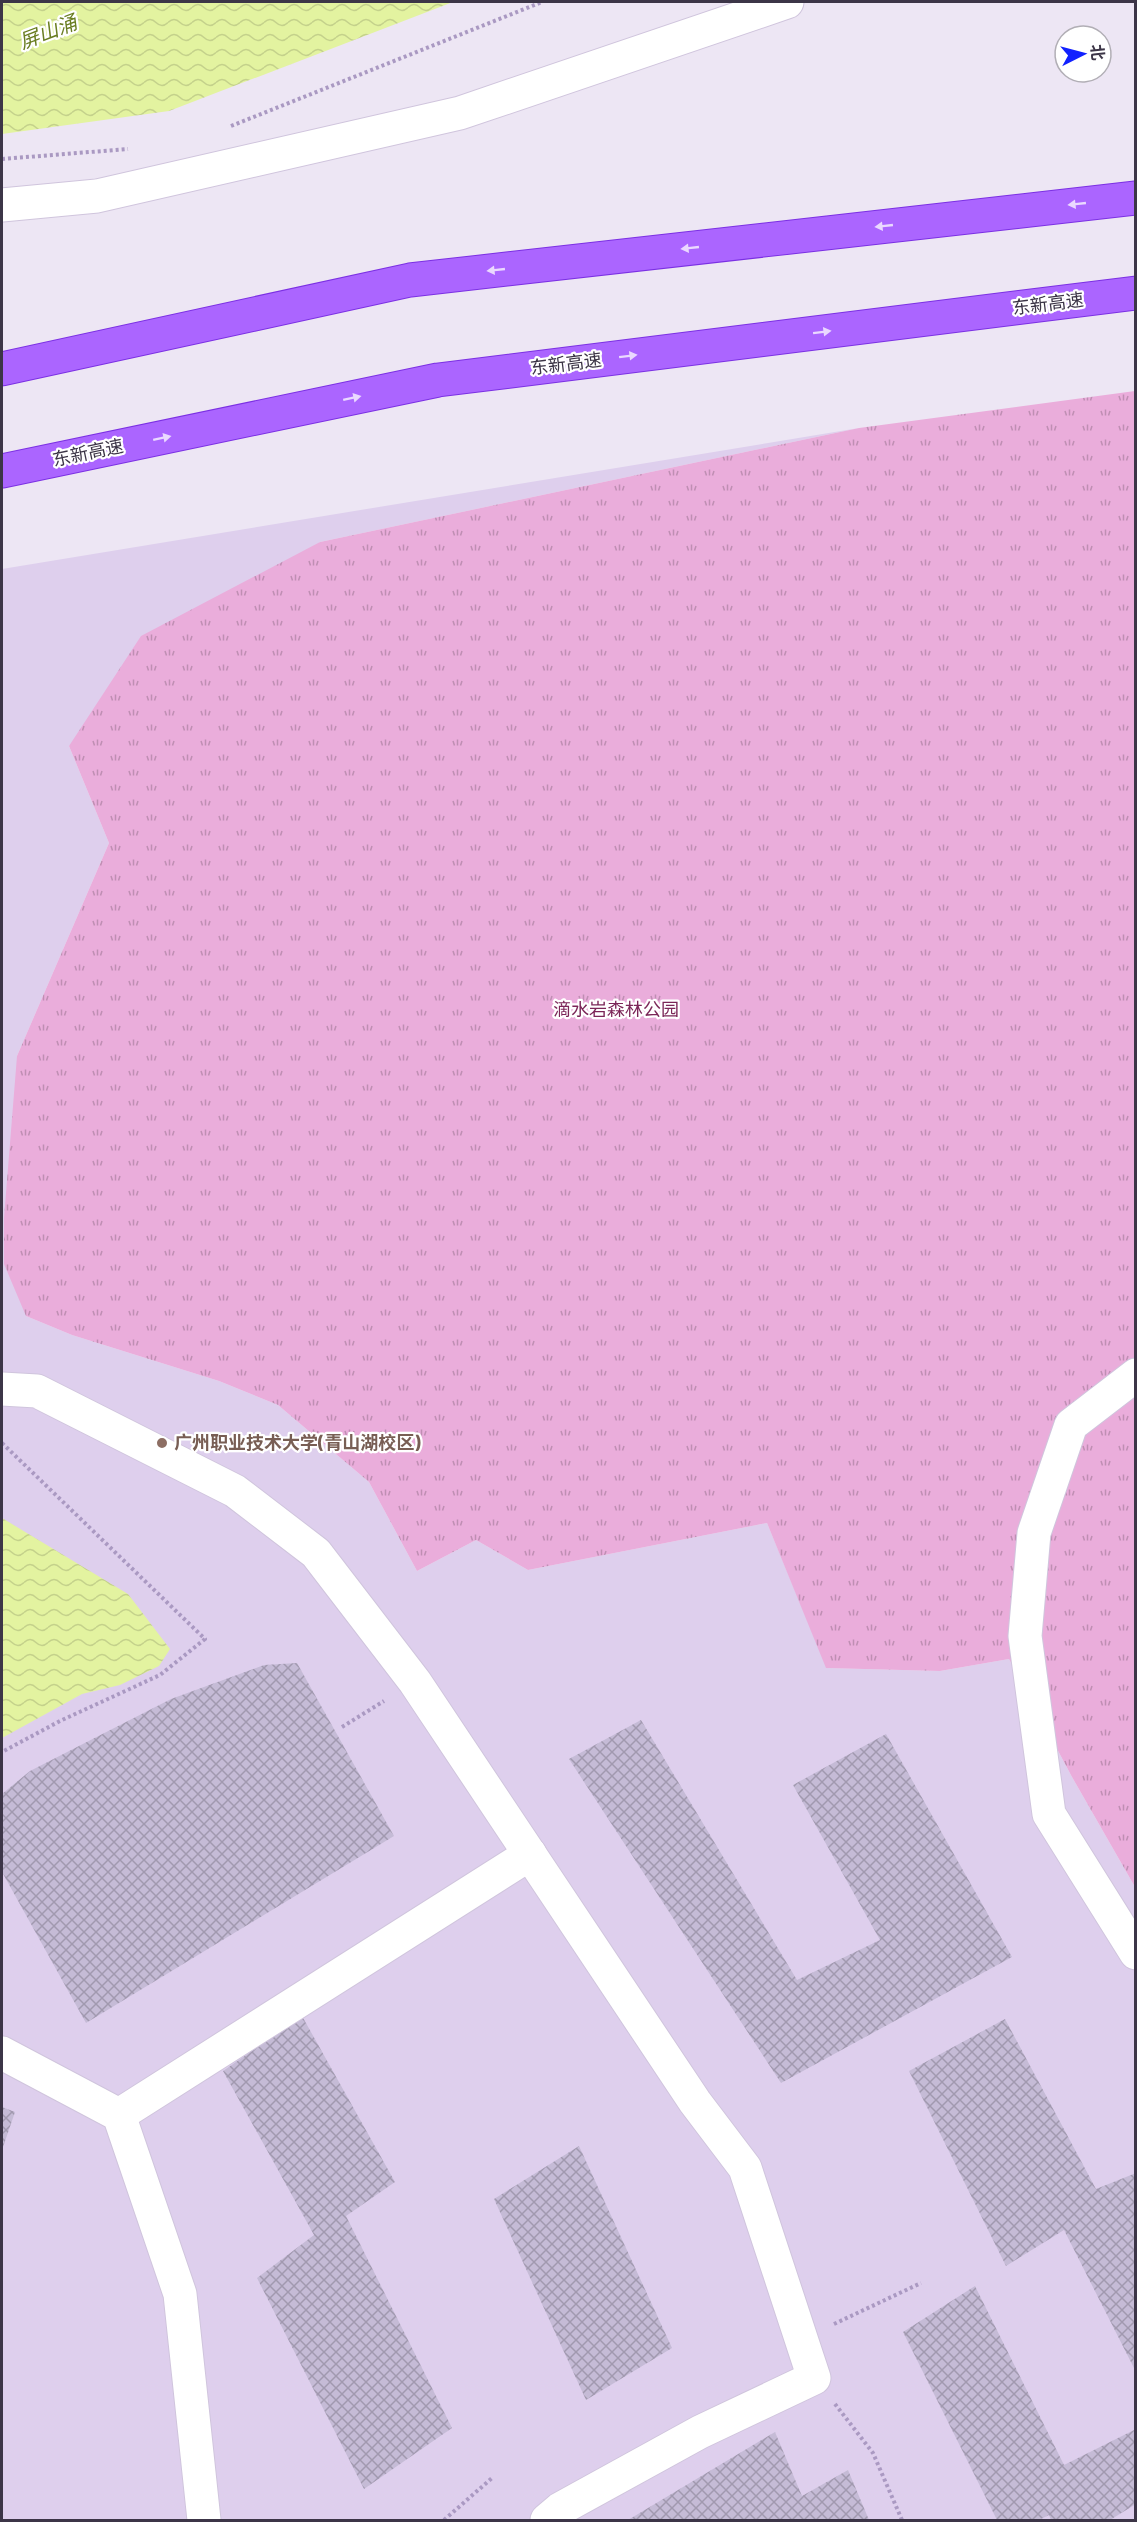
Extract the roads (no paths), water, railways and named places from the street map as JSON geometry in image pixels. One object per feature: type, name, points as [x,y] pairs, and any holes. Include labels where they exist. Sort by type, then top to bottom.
[{"type":"highway","points":[[2,369],[410,280],[1136,198]]},
{"type":"highway","name":"东新高速","points":[[2,471],[438,380],[1136,293]]},
{"type":"street","points":[[2,205],[97,196],[460,113],[787,2]]},
{"type":"street","points":[[1136,1375],[1071,1425],[1034,1533],[1026,1636],[1049,1814],[1136,1953]]},
{"type":"street","points":[[2,1389],[37,1391],[235,1491],[316,1552],[416,1682],[695,2102],[745,2168],[814,2378],[700,2432],[560,2510],[547,2520]]},
{"type":"street","points":[[119,2115],[530,1854]]},
{"type":"street","points":[[2,2053],[119,2115],[180,2294],[204,2520]]},
{"type":"water","name":"屏山涌","points":[[2,2],[453,2],[169,111],[2,134]]},
{"type":"water","points":[[2,1518],[128,1594],[170,1649],[159,1666],[120,1685],[82,1694],[2,1738]]},
{"type":"place","name":"广州职业技术大学(青山湖校区)","points":[[162,1443]]},
{"type":"park label","name":"滴水岩森林公园","points":[[616,1010]]}]
